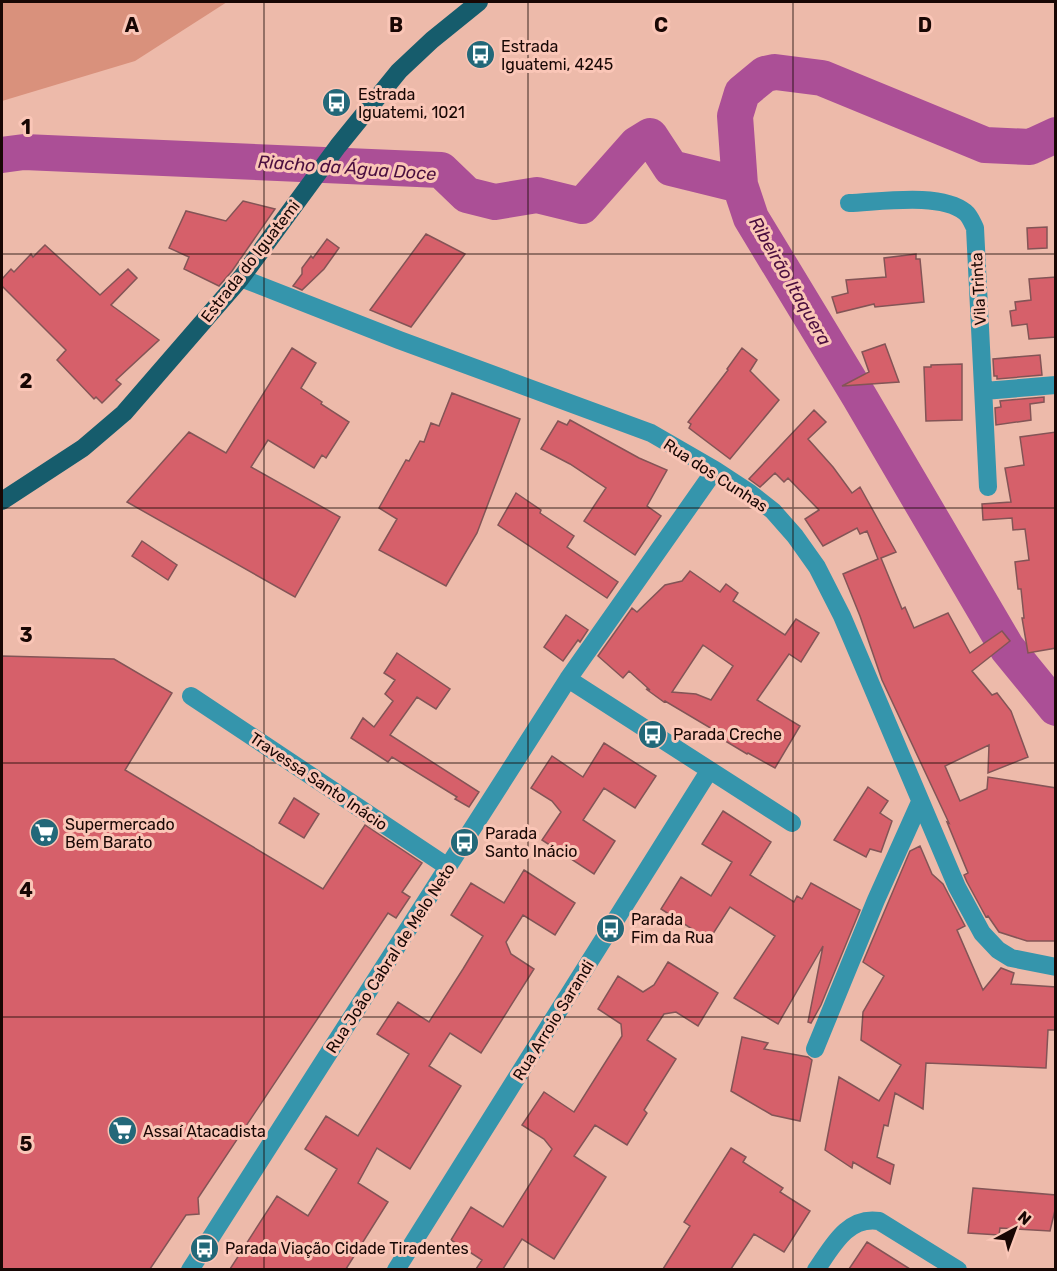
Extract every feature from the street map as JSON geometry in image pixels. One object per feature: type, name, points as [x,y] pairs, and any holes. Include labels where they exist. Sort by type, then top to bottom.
[{"type":"main road","name":"Estrada do Iguatemi","points":[[2,501],[83,448],[124,413],[241,278],[338,146],[399,71],[432,39],[479,2]]},
{"type":"street","name":"Vila Trinta","points":[[849,203],[932,201],[947,203],[968,214],[975,228],[988,487]]},
{"type":"street","name":"Rua dos Cunhas","points":[[241,278],[651,434],[715,470],[773,511],[795,536],[817,567],[866,671],[957,887],[989,943],[1011,958],[1056,967]]},
{"type":"street","points":[[984,391],[1056,385]]},
{"type":"street","name":"Rua João Cabral de Melo Neto","points":[[190,1269],[568,679],[715,470]]},
{"type":"street","points":[[568,679],[792,823]]},
{"type":"street","name":"Travessa Santo Inácio","points":[[191,696],[448,867]]},
{"type":"street","name":"Rua Arroio Sarandi","points":[[396,1269],[709,771]]},
{"type":"street","points":[[815,1049],[876,900],[920,802]]},
{"type":"street","points":[[816,1269],[843,1233],[851,1226],[870,1220],[879,1221],[958,1269]]},
{"type":"shaded area","points":[[2,2],[227,2],[135,61],[2,101]]},
{"type":"building","points":[[243,201],[275,209],[219,286],[184,269],[189,257],[169,248],[186,211],[226,221]]},
{"type":"building","points":[[1047,227],[1047,248],[1028,249],[1027,228]]},
{"type":"building","points":[[426,234],[465,254],[411,327],[370,310]]},
{"type":"building","points":[[327,239],[339,248],[324,269],[302,290],[293,286],[302,274],[302,268],[311,256],[313,258]]},
{"type":"building","points":[[45,245],[100,295],[128,269],[137,278],[111,305],[159,340],[116,380],[121,384],[102,403],[96,397],[94,399],[57,360],[66,350],[2,286],[2,279],[11,269],[14,272],[31,254],[33,257]]},
{"type":"building","points":[[916,254],[916,259],[920,259],[924,302],[875,307],[874,304],[837,313],[832,297],[848,293],[846,280],[886,277],[884,258]]},
{"type":"building","points":[[1056,277],[1056,337],[1029,339],[1027,324],[1012,326],[1010,311],[1016,310],[1015,302],[1031,300],[1029,279]]},
{"type":"building","points":[[885,344],[899,382],[842,386],[869,372],[862,352]]},
{"type":"building","points":[[292,348],[316,363],[301,388],[349,422],[326,458],[322,455],[314,468],[268,440],[251,467],[340,517],[295,597],[127,502],[189,432],[226,453]]},
{"type":"building","points":[[742,348],[757,360],[750,371],[779,400],[730,459],[689,428],[691,424],[688,422]]},
{"type":"building","points":[[1040,355],[1042,375],[997,379],[997,376],[994,376],[993,359]]},
{"type":"building","points":[[962,364],[962,420],[926,421],[924,367]]},
{"type":"building","points":[[452,393],[520,419],[477,533],[446,586],[379,550],[397,519],[379,508],[406,460],[409,461],[420,441],[424,442],[431,423],[439,426]]},
{"type":"building","points":[[1044,397],[1044,402],[1030,404],[1031,420],[996,425],[995,408],[1001,407],[1000,401]]},
{"type":"building","points":[[814,410],[826,422],[808,439],[852,493],[860,487],[896,552],[881,558],[902,609],[905,607],[914,628],[948,613],[970,653],[1002,631],[1010,641],[972,671],[992,695],[997,693],[1011,711],[1028,757],[988,773],[989,745],[945,766],[960,801],[987,789],[988,777],[1056,788],[1056,941],[1027,941],[999,932],[988,916],[986,917],[967,882],[964,875],[968,873],[947,822],[949,823],[882,680],[843,574],[878,559],[867,531],[860,534],[857,528],[823,546],[805,519],[819,510],[788,478],[784,482],[775,473],[760,487],[749,479]]},
{"type":"building","points":[[570,420],[639,458],[667,470],[647,506],[661,516],[635,555],[584,521],[606,488],[570,464],[541,449],[558,421],[567,425]]},
{"type":"building","points":[[1056,432],[1056,648],[1028,653],[1022,618],[1024,618],[1021,589],[1018,589],[1015,562],[1029,560],[1025,529],[1013,530],[1012,518],[983,520],[982,504],[1011,502],[1005,468],[1024,465],[1020,437]]},
{"type":"building","points":[[516,493],[574,536],[567,547],[618,582],[607,598],[498,525]]},
{"type":"building","points":[[142,541],[177,565],[168,580],[132,556]]},
{"type":"building","points":[[690,571],[720,592],[726,584],[738,593],[733,601],[785,635],[796,619],[819,633],[801,662],[789,654],[757,700],[800,726],[775,768],[747,754],[722,739],[724,736],[664,702],[646,689],[650,690],[629,671],[623,678],[598,656],[632,608],[637,612],[665,585],[682,581]],"holes":[[[703,645],[733,666],[711,700],[696,694],[672,692]]]},
{"type":"building","points":[[566,615],[588,630],[563,661],[544,647]]},
{"type":"building","points":[[397,653],[450,689],[436,709],[417,697],[390,735],[479,792],[469,807],[455,799],[457,797],[392,757],[388,762],[351,738],[363,718],[374,727],[393,701],[385,694],[395,680],[384,673]]},
{"type":"building","name":"Assaí Atacadista","points":[[2,656],[114,659],[172,693],[125,770],[323,889],[365,825],[422,863],[402,892],[410,897],[396,918],[388,913],[198,1198],[199,1214],[186,1215],[150,1269],[2,1269]]},
{"type":"building","points":[[604,743],[656,776],[635,808],[604,788],[583,820],[615,841],[594,874],[542,840],[561,812],[552,801],[531,788],[552,756],[583,777]]},
{"type":"building","points":[[868,787],[888,801],[880,813],[892,821],[881,852],[870,849],[866,857],[834,840]]},
{"type":"building","points":[[294,798],[319,814],[304,838],[279,823]]},
{"type":"building","points":[[723,811],[771,842],[750,875],[794,902],[797,896],[802,899],[811,883],[860,910],[821,1005],[811,1023],[808,1022],[823,946],[778,1024],[734,998],[775,936],[730,907],[709,940],[661,909],[681,877],[711,896],[732,862],[702,844]]},
{"type":"building","points":[[920,846],[932,874],[943,884],[965,926],[957,930],[983,990],[1001,968],[1014,973],[1011,984],[1056,987],[1056,1030],[1048,1030],[1046,1068],[926,1063],[923,1109],[895,1093],[888,1126],[884,1125],[877,1157],[894,1165],[890,1184],[853,1162],[852,1168],[825,1150],[839,1077],[879,1101],[901,1065],[861,1040],[863,1012],[884,976],[863,962],[910,851]]},
{"type":"building","points":[[524,870],[575,903],[555,935],[523,915],[506,942],[511,954],[534,969],[481,1053],[450,1033],[429,1066],[461,1086],[410,1169],[377,1148],[358,1183],[388,1202],[346,1269],[230,1269],[277,1196],[308,1216],[337,1169],[305,1149],[326,1116],[358,1136],[409,1054],[377,1034],[398,1002],[429,1022],[463,969],[483,936],[451,915],[471,883],[504,903]]},
{"type":"building","points":[[668,962],[718,993],[698,1026],[676,1012],[664,1014],[647,1040],[676,1059],[644,1110],[647,1113],[627,1145],[595,1125],[574,1156],[606,1177],[554,1259],[522,1239],[503,1269],[476,1269],[482,1260],[451,1240],[471,1207],[503,1227],[552,1149],[544,1139],[522,1125],[544,1092],[574,1112],[622,1036],[621,1024],[598,1009],[618,976],[643,992],[654,985]]},
{"type":"building","points":[[742,1037],[768,1043],[764,1049],[808,1057],[812,1060],[800,1121],[772,1115],[731,1091]]},
{"type":"building","points":[[731,1148],[746,1157],[743,1162],[783,1188],[780,1192],[810,1211],[784,1252],[754,1234],[731,1269],[663,1269],[690,1226],[684,1222]]},
{"type":"building","points":[[973,1188],[1056,1195],[1056,1206],[1050,1231],[1000,1228],[999,1235],[968,1233]]},
{"type":"building","points":[[867,1242],[910,1269],[849,1269]]},
{"type":"waterway","name":"Ribeirão Itaquera","points":[[1056,135],[1030,147],[985,145],[822,78],[775,72],[765,74],[742,93],[735,116],[740,185],[751,218],[1007,648],[1056,708]]},
{"type":"waterway","name":"Riacho da Água Doce","points":[[2,155],[24,152],[441,170],[467,195],[495,202],[537,195],[582,206],[637,144],[650,136],[671,168],[740,185]]},
{"type":"place","name":"Estrada Iguatemi, 4245","points":[[480,55]]},
{"type":"place","name":"Estrada Iguatemi, 1021","points":[[337,103]]},
{"type":"place","name":"Parada Creche","points":[[652,734]]},
{"type":"place","name":"Supermercado Bem Barato","points":[[44,833]]},
{"type":"place","name":"Parada Santo Inácio","points":[[464,842]]},
{"type":"place","name":"Parada Fim da Rua","points":[[610,928]]},
{"type":"place","name":"Assaí Atacadista","points":[[122,1131]]},
{"type":"place","name":"Parada Viação Cidade Tiradentes","points":[[204,1248]]}]
